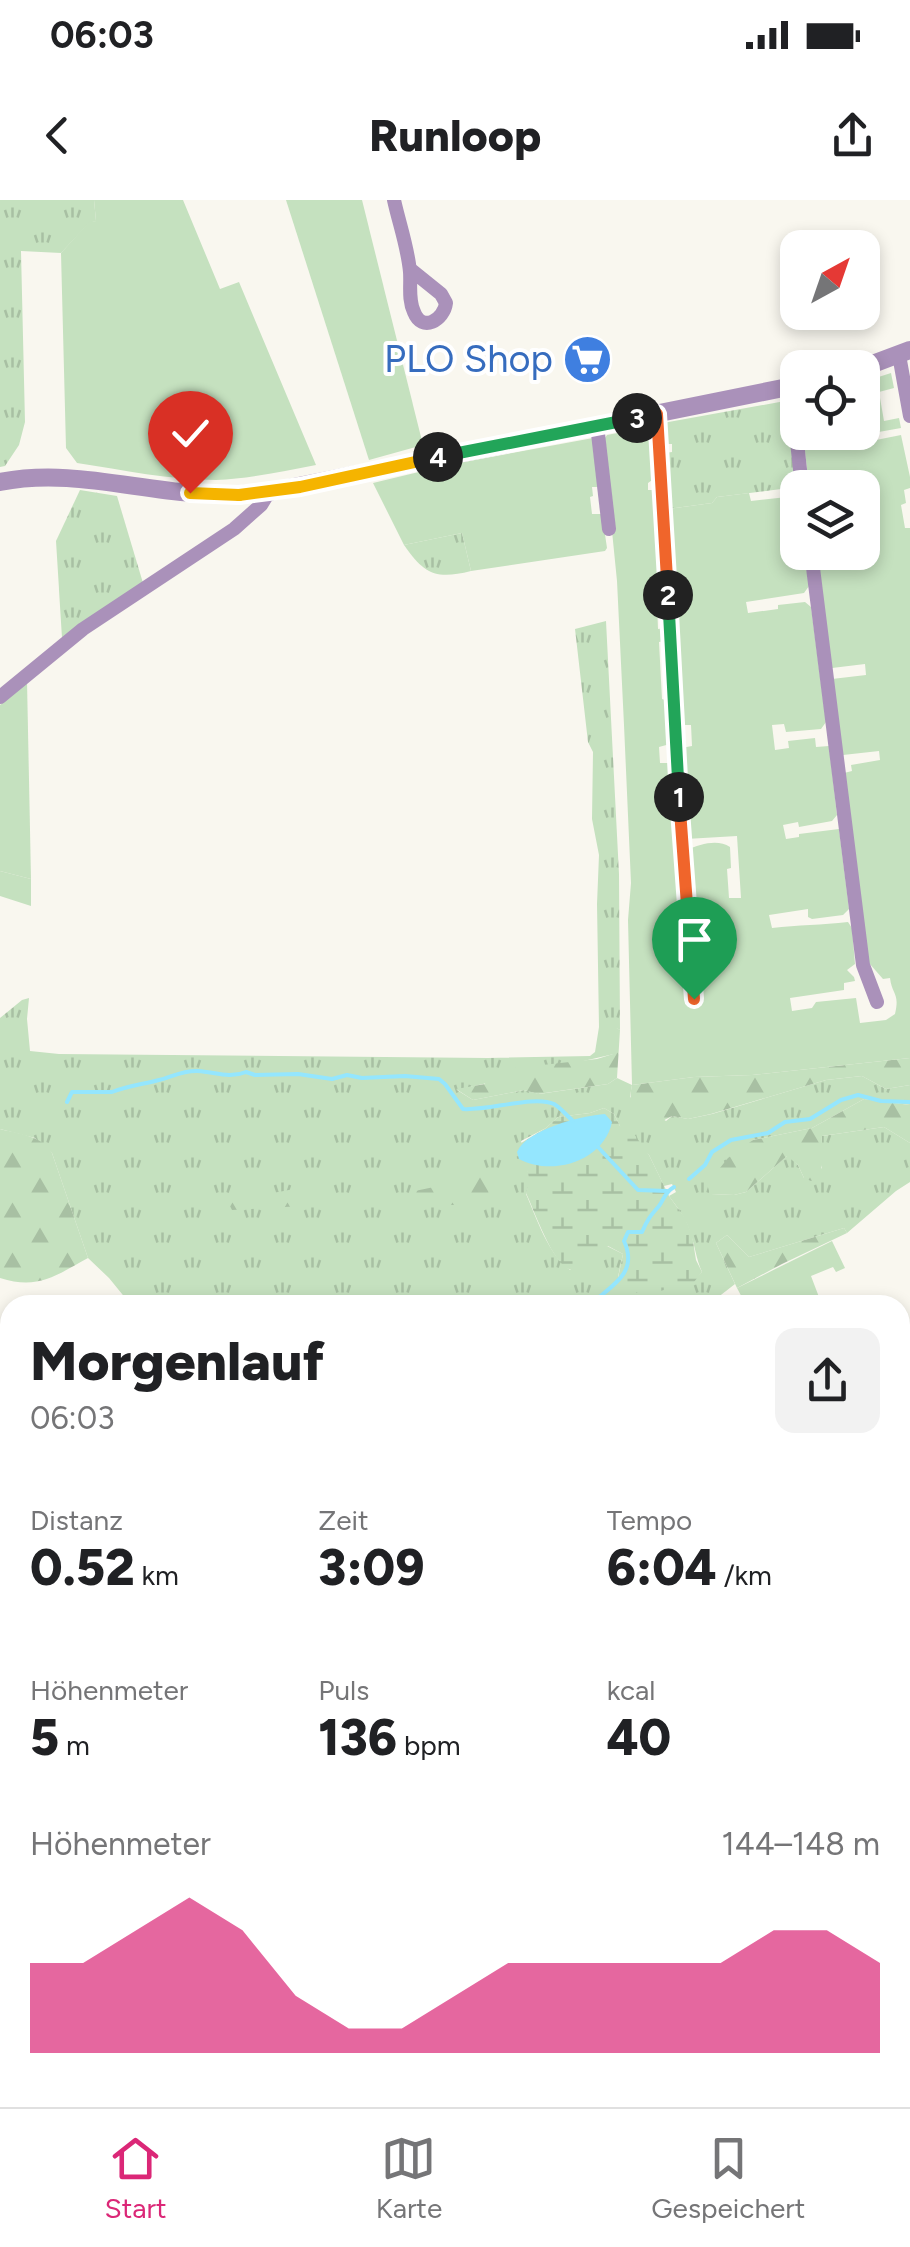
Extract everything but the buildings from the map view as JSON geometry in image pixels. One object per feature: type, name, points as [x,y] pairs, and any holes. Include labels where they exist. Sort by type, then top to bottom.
[{"type":"street","points":[[394,200],[410,269]]},
{"type":"street","points":[[880,361],[904,352],[910,416]]},
{"type":"street","points":[[0,482],[64,477],[190,493],[269,492],[780,389]]},
{"type":"street","points":[[657,414],[683,878],[687,885],[694,999]]},
{"type":"street","points":[[597,425],[609,529]]},
{"type":"street","points":[[0,697],[83,629],[234,529],[261,505],[269,492]]},
{"type":"street","points":[[813,570],[863,966],[877,1002]]},
{"type":"green space","points":[[0,200],[94,200],[96,221],[89,223],[61,253],[21,251],[25,422],[19,445],[5,466],[0,467]]},
{"type":"green space","points":[[94,200],[183,200],[220,289],[239,282],[316,465],[216,480],[77,463],[66,448],[61,253],[89,222],[96,221]]},
{"type":"green space","points":[[286,200],[362,200],[423,445],[369,460]]},
{"type":"green space","points":[[891,373],[894,388],[880,392],[880,377]]},
{"type":"green space","points":[[880,398],[884,421],[899,418],[901,428],[880,432]]},
{"type":"green space","points":[[780,402],[780,450],[792,450],[795,470],[780,470],[780,489],[717,497],[712,503],[668,509],[665,453],[672,452],[672,444],[668,444],[663,423]]},
{"type":"green space","points":[[653,426],[655,478],[648,483],[648,490],[655,490],[663,603],[657,604],[658,629],[666,628],[666,641],[659,642],[662,699],[670,744],[659,747],[660,763],[672,763],[690,1003],[700,1002],[697,979],[707,979],[706,968],[717,967],[716,960],[706,961],[705,950],[696,950],[687,850],[715,843],[730,847],[729,898],[741,898],[737,836],[686,839],[681,748],[692,746],[691,725],[680,725],[668,509],[749,493],[751,501],[780,498],[780,570],[807,570],[809,586],[804,593],[746,602],[748,613],[805,602],[811,607],[826,722],[821,729],[786,732],[784,724],[772,725],[775,750],[789,748],[788,741],[815,738],[816,747],[829,746],[837,815],[832,821],[799,827],[798,822],[783,825],[786,839],[839,829],[849,909],[843,915],[812,919],[808,909],[769,915],[772,928],[848,922],[855,964],[847,970],[855,981],[844,983],[844,990],[790,998],[792,1011],[812,1008],[816,1002],[856,998],[860,1023],[886,1020],[895,1014],[896,998],[890,978],[883,979],[869,963],[844,773],[852,771],[851,765],[880,760],[879,751],[843,755],[832,679],[866,675],[865,664],[832,668],[819,570],[880,570],[880,470],[807,470],[805,450],[880,450],[880,439],[901,435],[910,477],[910,488],[904,490],[906,503],[901,505],[905,528],[910,528],[910,1058],[632,1085],[628,920],[631,883],[617,581],[603,441],[607,435]]},
{"type":"green space","points":[[593,438],[599,487],[592,487],[590,497],[592,514],[602,514],[605,551],[471,571],[462,533],[404,545],[373,483],[448,465]]},
{"type":"green space","points":[[80,490],[117,496],[143,583],[62,638],[56,541]]},
{"type":"green space","points":[[462,533],[471,571],[459,574],[432,572],[418,563],[404,545]]},
{"type":"green space","points":[[606,621],[619,874],[620,1030],[616,1028],[614,1054],[457,1090],[473,1100],[524,1090],[539,1094],[608,1084],[617,1078],[632,1085],[630,1097],[666,1121],[672,1116],[688,1119],[712,1114],[826,1080],[862,1076],[886,1089],[910,1085],[910,1105],[864,1099],[812,1128],[753,1140],[711,1194],[746,1192],[788,1155],[804,1178],[822,1168],[822,1136],[884,1127],[910,1143],[910,1182],[847,1233],[844,1228],[749,1257],[727,1235],[716,1243],[735,1284],[721,1295],[123,1295],[88,1258],[52,1153],[35,1138],[0,1129],[0,1018],[29,998],[30,1051],[59,1054],[590,1056],[595,1052],[599,1027],[599,855],[592,819],[593,752],[588,742],[575,629]],"holes":[[[604,1108],[614,1114],[620,1126],[649,1155],[664,1186],[672,1184],[676,1192],[669,1196],[688,1227],[702,1272],[684,1284],[663,1285],[618,1277],[623,1254],[607,1246],[570,1270],[549,1246],[526,1194],[530,1181],[521,1141],[558,1117]]]},
{"type":"green space","points":[[27,681],[31,879],[0,871],[0,705]]},
{"type":"green space","points":[[0,871],[31,879],[31,906],[0,896]]},
{"type":"green space","points":[[615,1027],[620,1030],[617,1078],[608,1084],[538,1094],[524,1090],[473,1100],[456,1089],[485,1084],[487,1071],[613,1054]]},
{"type":"green space","points":[[910,1058],[910,1085],[886,1089],[862,1076],[826,1080],[711,1114],[688,1119],[672,1116],[655,1125],[638,1113],[631,1100],[632,1085]]},
{"type":"green space","points":[[864,1099],[910,1105],[910,1143],[884,1127],[822,1136],[822,1167],[811,1181],[787,1156],[746,1192],[710,1194],[707,1184],[728,1158],[753,1140],[812,1128]]},
{"type":"green space","points":[[604,1108],[614,1114],[620,1126],[629,1127],[685,1218],[702,1272],[694,1282],[645,1295],[625,1289],[618,1278],[623,1254],[608,1246],[575,1271],[563,1265],[546,1239],[526,1193],[528,1174],[517,1159],[516,1146],[558,1117]]},
{"type":"green space","points":[[0,1129],[36,1139],[52,1153],[88,1258],[36,1282],[0,1278]]},
{"type":"green space","points":[[473,1172],[481,1175],[489,1192],[480,1205],[404,1205],[400,1196],[456,1181]]},
{"type":"green space","points":[[299,1188],[307,1197],[302,1206],[232,1210],[228,1202]]},
{"type":"green space","points":[[844,1228],[847,1233],[737,1288],[716,1243],[727,1235],[749,1257]]},
{"type":"green space","points":[[832,1241],[845,1268],[836,1272],[833,1267],[811,1276],[818,1295],[741,1295],[737,1288]]},
{"type":"water","points":[[605,1114],[612,1122],[607,1136],[588,1156],[546,1166],[519,1159],[517,1152],[523,1144],[543,1130]]},
{"type":"waterway","points":[[67,1102],[72,1092],[112,1092],[193,1071],[298,1074],[332,1079],[347,1075],[405,1076],[439,1079],[463,1109],[545,1102],[557,1106],[573,1121]]},
{"type":"waterway","points":[[689,1179],[705,1165],[712,1152],[731,1140],[768,1133],[785,1122],[810,1119],[841,1100],[858,1095],[910,1102]]},
{"type":"waterway","points":[[597,1146],[638,1190],[667,1191]]},
{"type":"waterway","points":[[601,1295],[627,1267],[624,1241],[628,1232],[642,1232],[674,1187]]},
{"type":"place","name":"PLO Shop","points":[[588,359]]},
{"type":"route","points":[[190,493],[230,495],[300,487],[657,414],[683,878],[687,885],[694,999]]}]
